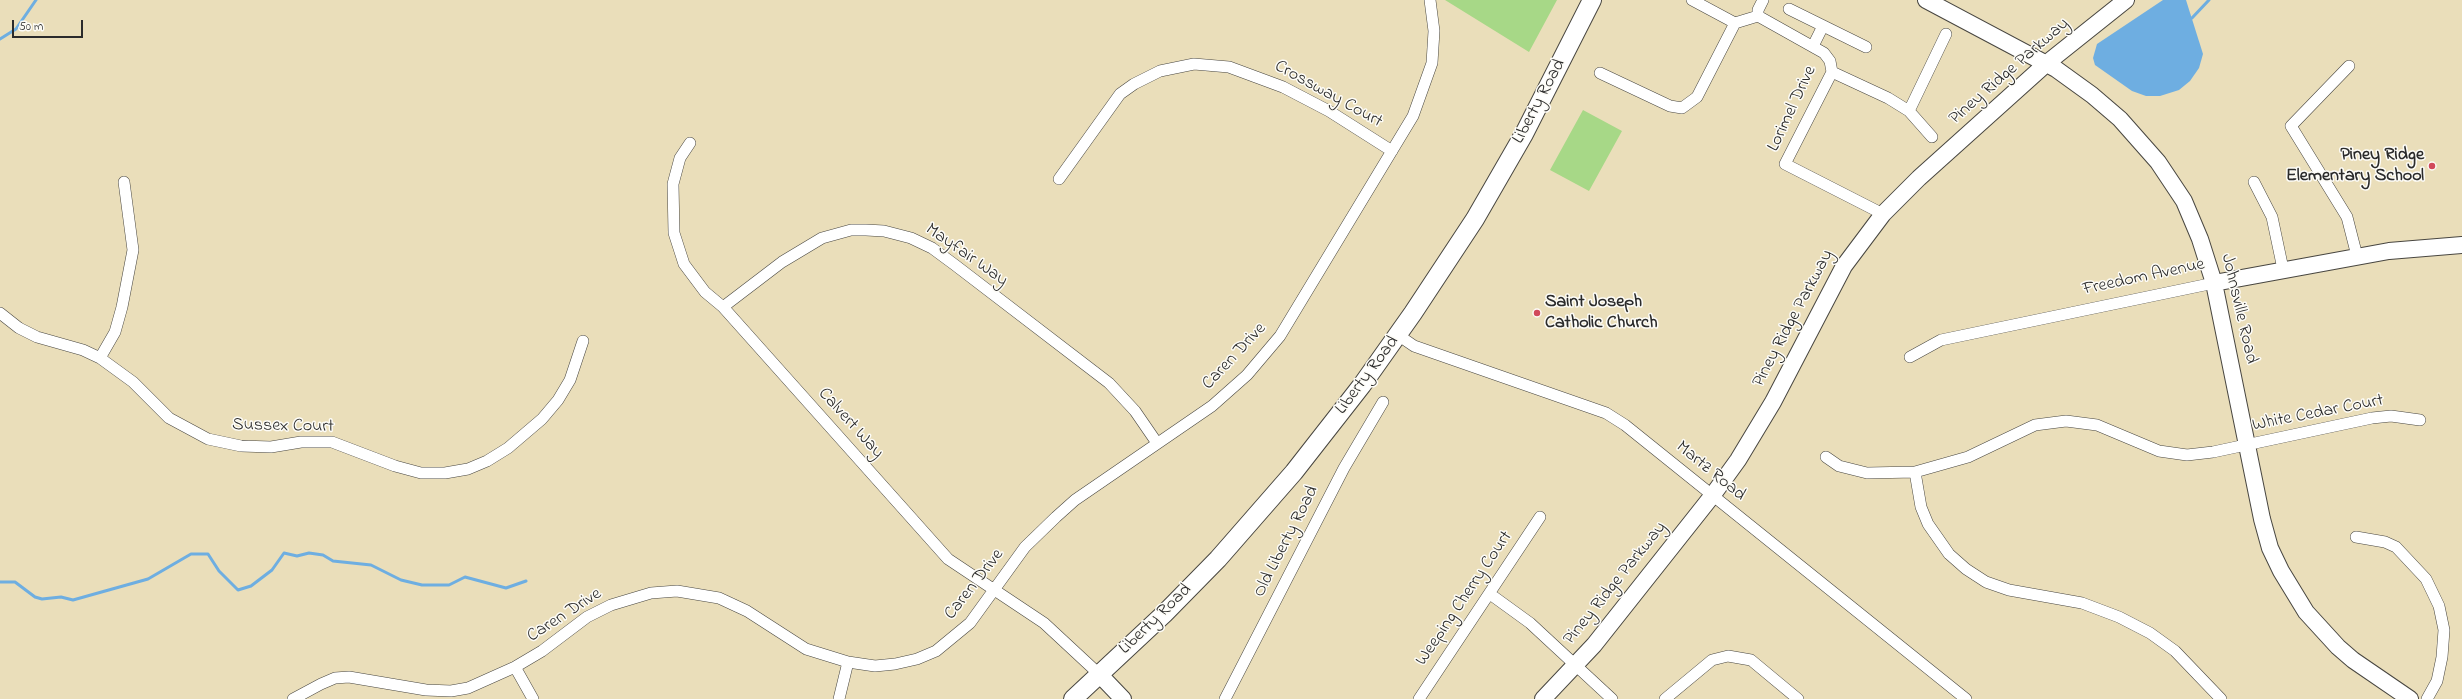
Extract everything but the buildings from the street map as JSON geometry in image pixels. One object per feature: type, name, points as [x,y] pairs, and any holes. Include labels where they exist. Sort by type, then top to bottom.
[{"type":"main road","name":"Liberty Road","points":[[1073,699],[1198,580],[1240,535],[1329,427],[1398,335],[1458,246],[1504,169],[1545,95],[1592,0]]},
{"type":"street","name":"Caren Drive","points":[[293,699],[335,678],[359,677],[426,690],[451,691],[468,688],[515,667],[542,651],[587,617],[611,605],[638,596],[677,591],[698,593],[733,604],[806,649],[848,662],[875,666],[895,664],[917,659],[936,651],[970,623],[1025,548],[1056,517],[1075,500],[1221,398],[1266,353],[1280,336],[1413,116],[1432,63],[1434,31],[1430,0]]},
{"type":"street","points":[[1692,0],[1735,23],[1758,16],[1758,10],[1763,0]]},
{"type":"street","name":"Johnsville Road","points":[[1926,0],[2047,63],[2092,95],[2120,119],[2158,162],[2184,201],[2200,239],[2214,283],[2247,445],[2270,548],[2293,592],[2306,612],[2338,647],[2353,660],[2410,699]]},
{"type":"street","name":"Piney Ridge Parkway","points":[[1543,699],[1594,645],[1712,496],[1738,460],[1773,402],[1844,266],[1883,214],[1919,178],[2047,63],[2126,0]]},
{"type":"street","points":[[1789,9],[1866,47]]},
{"type":"street","name":"Lorimel Drive","points":[[1758,16],[1813,46],[1824,53],[1830,61],[1832,72],[1785,164],[1883,214]]},
{"type":"street","points":[[1600,73],[1670,106],[1682,108],[1698,97],[1735,23]]},
{"type":"street","points":[[1813,46],[1823,26]]},
{"type":"street","points":[[1909,111],[1946,34]]},
{"type":"street","name":"Crossway Court","points":[[1059,179],[1120,94],[1134,84],[1160,71],[1194,64],[1229,67],[1283,87],[1335,115],[1392,151]]},
{"type":"street","points":[[2349,66],[2290,126],[2347,217],[2358,256]]},
{"type":"street","points":[[1832,72],[1888,98],[1909,111],[1932,137]]},
{"type":"street","name":"Calvert Way","points":[[690,143],[680,158],[673,184],[674,233],[679,252],[693,278],[705,292],[723,307],[940,551],[958,568],[1044,623],[1100,674]]},
{"type":"street","points":[[100,358],[114,332],[120,314],[133,250],[124,182]]},
{"type":"street","points":[[2254,182],[2272,217],[2283,269]]},
{"type":"street","name":"Mayfair Way","points":[[723,307],[782,262],[822,238],[851,230],[866,230],[884,231],[910,238],[932,248],[956,265],[1109,383],[1135,411],[1157,443]]},
{"type":"street","name":"Freedom Avenue","points":[[1910,357],[1941,340],[2214,283],[2358,256],[2412,248],[2462,245]]},
{"type":"street","name":"Sussex Court","points":[[0,313],[19,328],[37,337],[83,350],[100,358],[133,382],[169,418],[208,439],[241,446],[271,447],[301,442],[332,442],[395,466],[421,473],[468,469],[487,461],[508,448],[542,419],[570,380],[583,341]]},
{"type":"street","name":"Martz Road","points":[[1398,335],[1414,346],[1606,413],[1625,425],[1966,699]]},
{"type":"street","name":"Old Liberty Road","points":[[1225,699],[1344,468],[1383,402]]},
{"type":"street","name":"White Cedar Court","points":[[1826,456],[1839,466],[1867,473],[1915,472],[1968,457],[2026,428],[2053,422],[2085,422],[2097,425],[2143,445],[2173,454],[2198,454],[2372,418],[2391,416],[2420,420]]},
{"type":"street","points":[[1915,472],[1921,506],[1928,524],[1949,554],[1966,569],[1986,582],[2009,590],[2082,602],[2119,617],[2150,633],[2175,651],[2221,699]]},
{"type":"street","name":"Weeping Cherry Court","points":[[1419,699],[1540,517]]},
{"type":"street","points":[[2356,537],[2380,540],[2396,548],[2410,560],[2426,580],[2439,606],[2444,630],[2442,657],[2437,680],[2427,699]]},
{"type":"street","points":[[1490,594],[1530,623],[1612,699]]},
{"type":"street","points":[[1665,699],[1712,660],[1728,656],[1752,660],[1798,699]]},
{"type":"street","points":[[840,699],[848,662]]},
{"type":"street","points":[[515,667],[533,699]]},
{"type":"street","points":[[1100,674],[1123,699]]},
{"type":"green space","points":[[1445,0],[1557,0],[1529,52]]},
{"type":"green space","points":[[1583,110],[1622,131],[1589,191],[1550,170]]},
{"type":"water","points":[[2163,0],[2186,0],[2203,54],[2199,68],[2190,81],[2179,90],[2160,96],[2146,96],[2132,91],[2095,65],[2093,58],[2097,44]]},
{"type":"waterway","points":[[0,39],[16,29],[36,0]]},
{"type":"waterway","points":[[2192,18],[2209,0]]},
{"type":"waterway","points":[[0,582],[15,582],[35,597],[42,599],[61,597],[73,600],[148,579],[191,554],[208,554],[219,571],[238,590],[251,586],[272,570],[284,553],[297,556],[309,553],[323,555],[333,561],[371,565],[401,580],[422,585],[449,585],[465,577],[506,588],[526,581]]},
{"type":"place","name":"Piney Ridge Elementary School","points":[[2432,166]]},
{"type":"place","name":"Saint Joseph Catholic Church","points":[[1537,313]]}]
